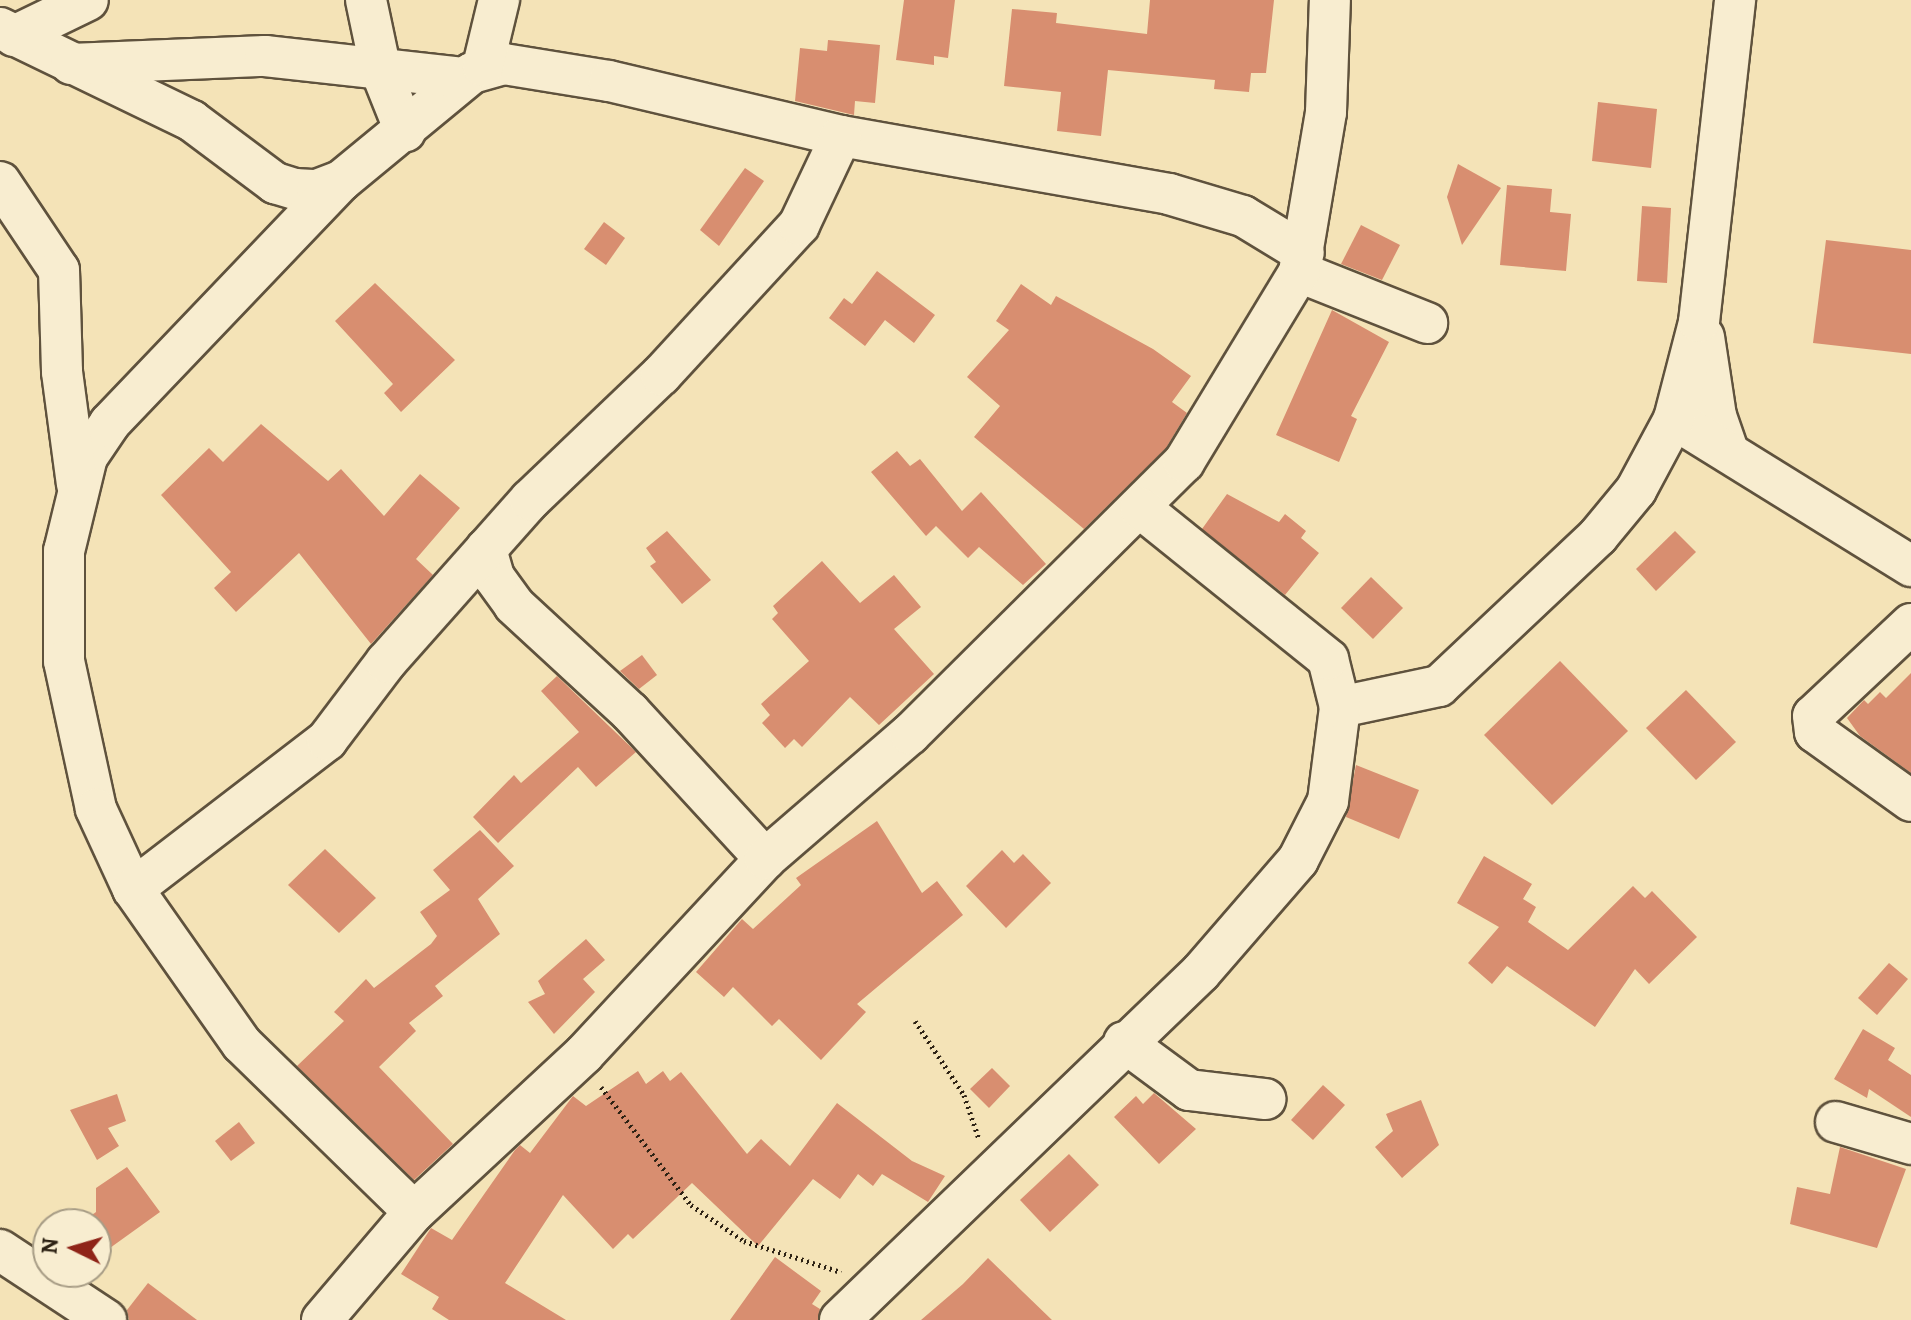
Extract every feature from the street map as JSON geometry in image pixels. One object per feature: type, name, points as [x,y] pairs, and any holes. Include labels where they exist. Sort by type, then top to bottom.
[{"type":"street","points":[[366,0],[381,71],[405,131]]},
{"type":"street","points":[[414,1212],[242,1044],[133,889],[96,809],[64,661],[64,551],[77,484],[110,423],[341,181],[474,72],[499,0]]},
{"type":"street","points":[[322,1320],[414,1212],[584,1054],[765,859],[910,734],[1184,462],[1302,262],[1326,112],[1330,0]]},
{"type":"street","points":[[1340,707],[1439,686],[1598,536],[1636,490],[1674,419],[1700,312],[1735,0]]},
{"type":"street","points":[[7,32],[70,5]]},
{"type":"street","points":[[7,32],[192,121],[275,183],[317,190],[341,181]]},
{"type":"street","points":[[71,64],[265,56],[381,71],[474,72],[531,66],[609,81],[841,136],[1169,194],[1243,216],[1302,262],[1427,323]]},
{"type":"street","points":[[133,889],[327,740],[486,549],[799,225],[841,136]]},
{"type":"street","points":[[0,182],[59,270],[62,372],[77,484]]},
{"type":"street","points":[[1700,312],[1709,386],[1728,450]]},
{"type":"street","points":[[1674,419],[1728,450],[1767,481],[1884,544],[1911,566]]},
{"type":"street","points":[[855,1308],[969,1191],[1201,972],[1298,860],[1328,801],[1340,707],[1328,659],[1140,508]]},
{"type":"street","points":[[486,549],[494,577],[514,605],[630,712],[765,859]]},
{"type":"street","points":[[1911,624],[1813,716],[1815,732],[1911,801]]},
{"type":"street","points":[[1124,1042],[1189,1090],[1265,1099]]},
{"type":"street","points":[[1836,1122],[1911,1144]]},
{"type":"street","points":[[0,1250],[106,1320]]},
{"type":"path","points":[[915,1021],[964,1095],[982,1148],[969,1191]]},
{"type":"path","points":[[584,1054],[611,1107],[691,1205],[744,1241],[842,1272],[855,1308]]},
{"type":"building","points":[[904,0],[955,0],[948,58],[934,56],[934,65],[896,60]]},
{"type":"building","points":[[1150,0],[1274,0],[1266,73],[1251,73],[1249,92],[1214,89],[1215,80],[1108,70],[1101,136],[1057,131],[1061,92],[1004,86],[1012,9],[1057,13],[1056,23],[1147,34]]},
{"type":"building","points":[[828,40],[880,45],[875,103],[855,101],[854,115],[795,101],[800,48],[827,51]]},
{"type":"building","points":[[1598,102],[1657,109],[1651,168],[1592,161]]},
{"type":"building","points":[[1458,164],[1501,188],[1462,245],[1447,197]]},
{"type":"building","points":[[745,168],[764,181],[719,246],[700,230]]},
{"type":"building","points":[[1507,185],[1552,189],[1550,212],[1571,214],[1566,271],[1500,265]]},
{"type":"building","points":[[1642,206],[1671,208],[1667,283],[1637,281]]},
{"type":"building","points":[[604,222],[625,238],[606,265],[584,249]]},
{"type":"building","points":[[1361,225],[1400,245],[1382,280],[1341,264]]},
{"type":"building","points":[[1826,240],[1911,250],[1911,354],[1813,343]]},
{"type":"building","points":[[877,271],[935,315],[914,343],[885,320],[865,346],[829,318],[844,298],[852,304]]},
{"type":"building","points":[[375,283],[455,360],[401,412],[384,393],[393,384],[335,321]]},
{"type":"building","points":[[1021,284],[1051,305],[1056,296],[1153,349],[1191,376],[1172,402],[1187,413],[1166,448],[1084,529],[974,437],[1000,406],[967,377],[1009,330],[996,321]]},
{"type":"building","points":[[1332,310],[1389,342],[1351,416],[1357,419],[1339,462],[1276,435]]},
{"type":"building","points":[[261,424],[328,481],[341,469],[384,516],[420,474],[460,508],[416,559],[433,575],[371,644],[299,553],[236,612],[214,588],[231,572],[161,495],[209,448],[223,462]]},
{"type":"building","points":[[897,451],[910,466],[920,459],[962,511],[981,492],[1046,564],[1023,585],[979,547],[968,558],[936,526],[926,536],[871,472]]},
{"type":"building","points":[[1227,494],[1279,522],[1285,514],[1306,531],[1301,538],[1319,553],[1285,595],[1202,529]]},
{"type":"building","points":[[667,531],[711,580],[682,604],[650,566],[656,562],[646,548]]},
{"type":"building","points":[[1675,531],[1696,552],[1656,591],[1636,569]]},
{"type":"building","points":[[822,561],[860,603],[894,575],[921,607],[894,629],[934,674],[879,725],[850,697],[802,747],[794,739],[785,748],[762,723],[770,715],[761,704],[809,661],[772,619],[778,613],[773,606]]},
{"type":"building","points":[[1371,577],[1403,608],[1373,639],[1341,608]]},
{"type":"building","points":[[642,655],[657,675],[639,689],[620,671]]},
{"type":"building","points":[[1560,661],[1628,731],[1552,805],[1484,735]]},
{"type":"building","points":[[1911,673],[1911,773],[1860,736],[1847,718],[1864,700],[1868,704],[1880,692],[1886,698]]},
{"type":"building","points":[[557,676],[636,752],[596,787],[578,767],[498,843],[473,817],[514,775],[521,783],[579,732],[541,691]]},
{"type":"building","points":[[1686,690],[1736,742],[1696,780],[1646,728]]},
{"type":"building","points":[[1356,765],[1419,790],[1399,839],[1346,817]]},
{"type":"building","points":[[877,821],[922,893],[937,881],[963,915],[857,1004],[866,1012],[821,1060],[779,1019],[772,1026],[733,987],[724,997],[696,972],[742,919],[753,929],[801,885],[796,878]]},
{"type":"building","points":[[480,830],[514,866],[478,899],[500,934],[435,986],[443,996],[409,1023],[416,1031],[379,1067],[453,1144],[414,1180],[297,1066],[344,1021],[334,1012],[366,979],[374,988],[431,944],[437,936],[420,912],[450,890],[433,870]]},
{"type":"building","points":[[325,849],[376,898],[339,933],[288,885]]},
{"type":"building","points":[[1002,850],[1014,863],[1023,854],[1051,883],[1006,928],[966,886]]},
{"type":"building","points":[[1484,856],[1532,884],[1523,899],[1536,907],[1528,922],[1568,950],[1633,886],[1645,898],[1652,891],[1697,937],[1649,984],[1635,969],[1595,1027],[1507,966],[1492,984],[1468,963],[1499,927],[1457,903]]},
{"type":"building","points":[[586,939],[605,960],[583,979],[595,992],[554,1034],[528,1002],[545,994],[538,981]]},
{"type":"building","points":[[1889,963],[1908,979],[1877,1015],[1858,998]]},
{"type":"building","points":[[1863,1029],[1895,1048],[1888,1060],[1911,1075],[1911,1117],[1869,1089],[1867,1098],[1834,1079]]},
{"type":"building","points":[[992,1068],[1010,1086],[989,1108],[970,1089]]},
{"type":"building","points":[[638,1071],[646,1084],[663,1071],[670,1081],[681,1072],[747,1154],[761,1139],[790,1166],[837,1103],[912,1161],[945,1176],[928,1202],[882,1174],[873,1186],[858,1174],[840,1199],[813,1179],[758,1246],[692,1183],[633,1239],[628,1234],[613,1249],[563,1195],[505,1283],[566,1320],[449,1320],[432,1309],[439,1297],[401,1274],[431,1228],[452,1240],[515,1150],[520,1145],[530,1153],[573,1096],[586,1106]]},
{"type":"building","points":[[1323,1085],[1345,1105],[1313,1140],[1291,1120]]},
{"type":"building","points":[[1154,1093],[1196,1129],[1159,1164],[1114,1117],[1136,1096],[1143,1104]]},
{"type":"building","points":[[117,1094],[126,1121],[108,1128],[119,1146],[97,1160],[70,1110]]},
{"type":"building","points":[[1421,1100],[1439,1145],[1402,1178],[1375,1147],[1393,1131],[1386,1114]]},
{"type":"building","points":[[239,1122],[255,1143],[231,1161],[215,1141]]},
{"type":"building","points":[[1840,1147],[1906,1169],[1877,1248],[1790,1224],[1797,1187],[1830,1194]]},
{"type":"building","points":[[1069,1154],[1099,1185],[1050,1232],[1020,1200]]},
{"type":"building","points":[[127,1167],[160,1212],[112,1246],[112,1208],[96,1208],[96,1188]]},
{"type":"building","points":[[775,1257],[821,1291],[812,1304],[820,1309],[818,1320],[730,1320]]},
{"type":"building","points":[[988,1258],[1052,1320],[921,1320],[963,1284]]},
{"type":"building","points":[[148,1283],[197,1320],[129,1320],[127,1310]]}]
